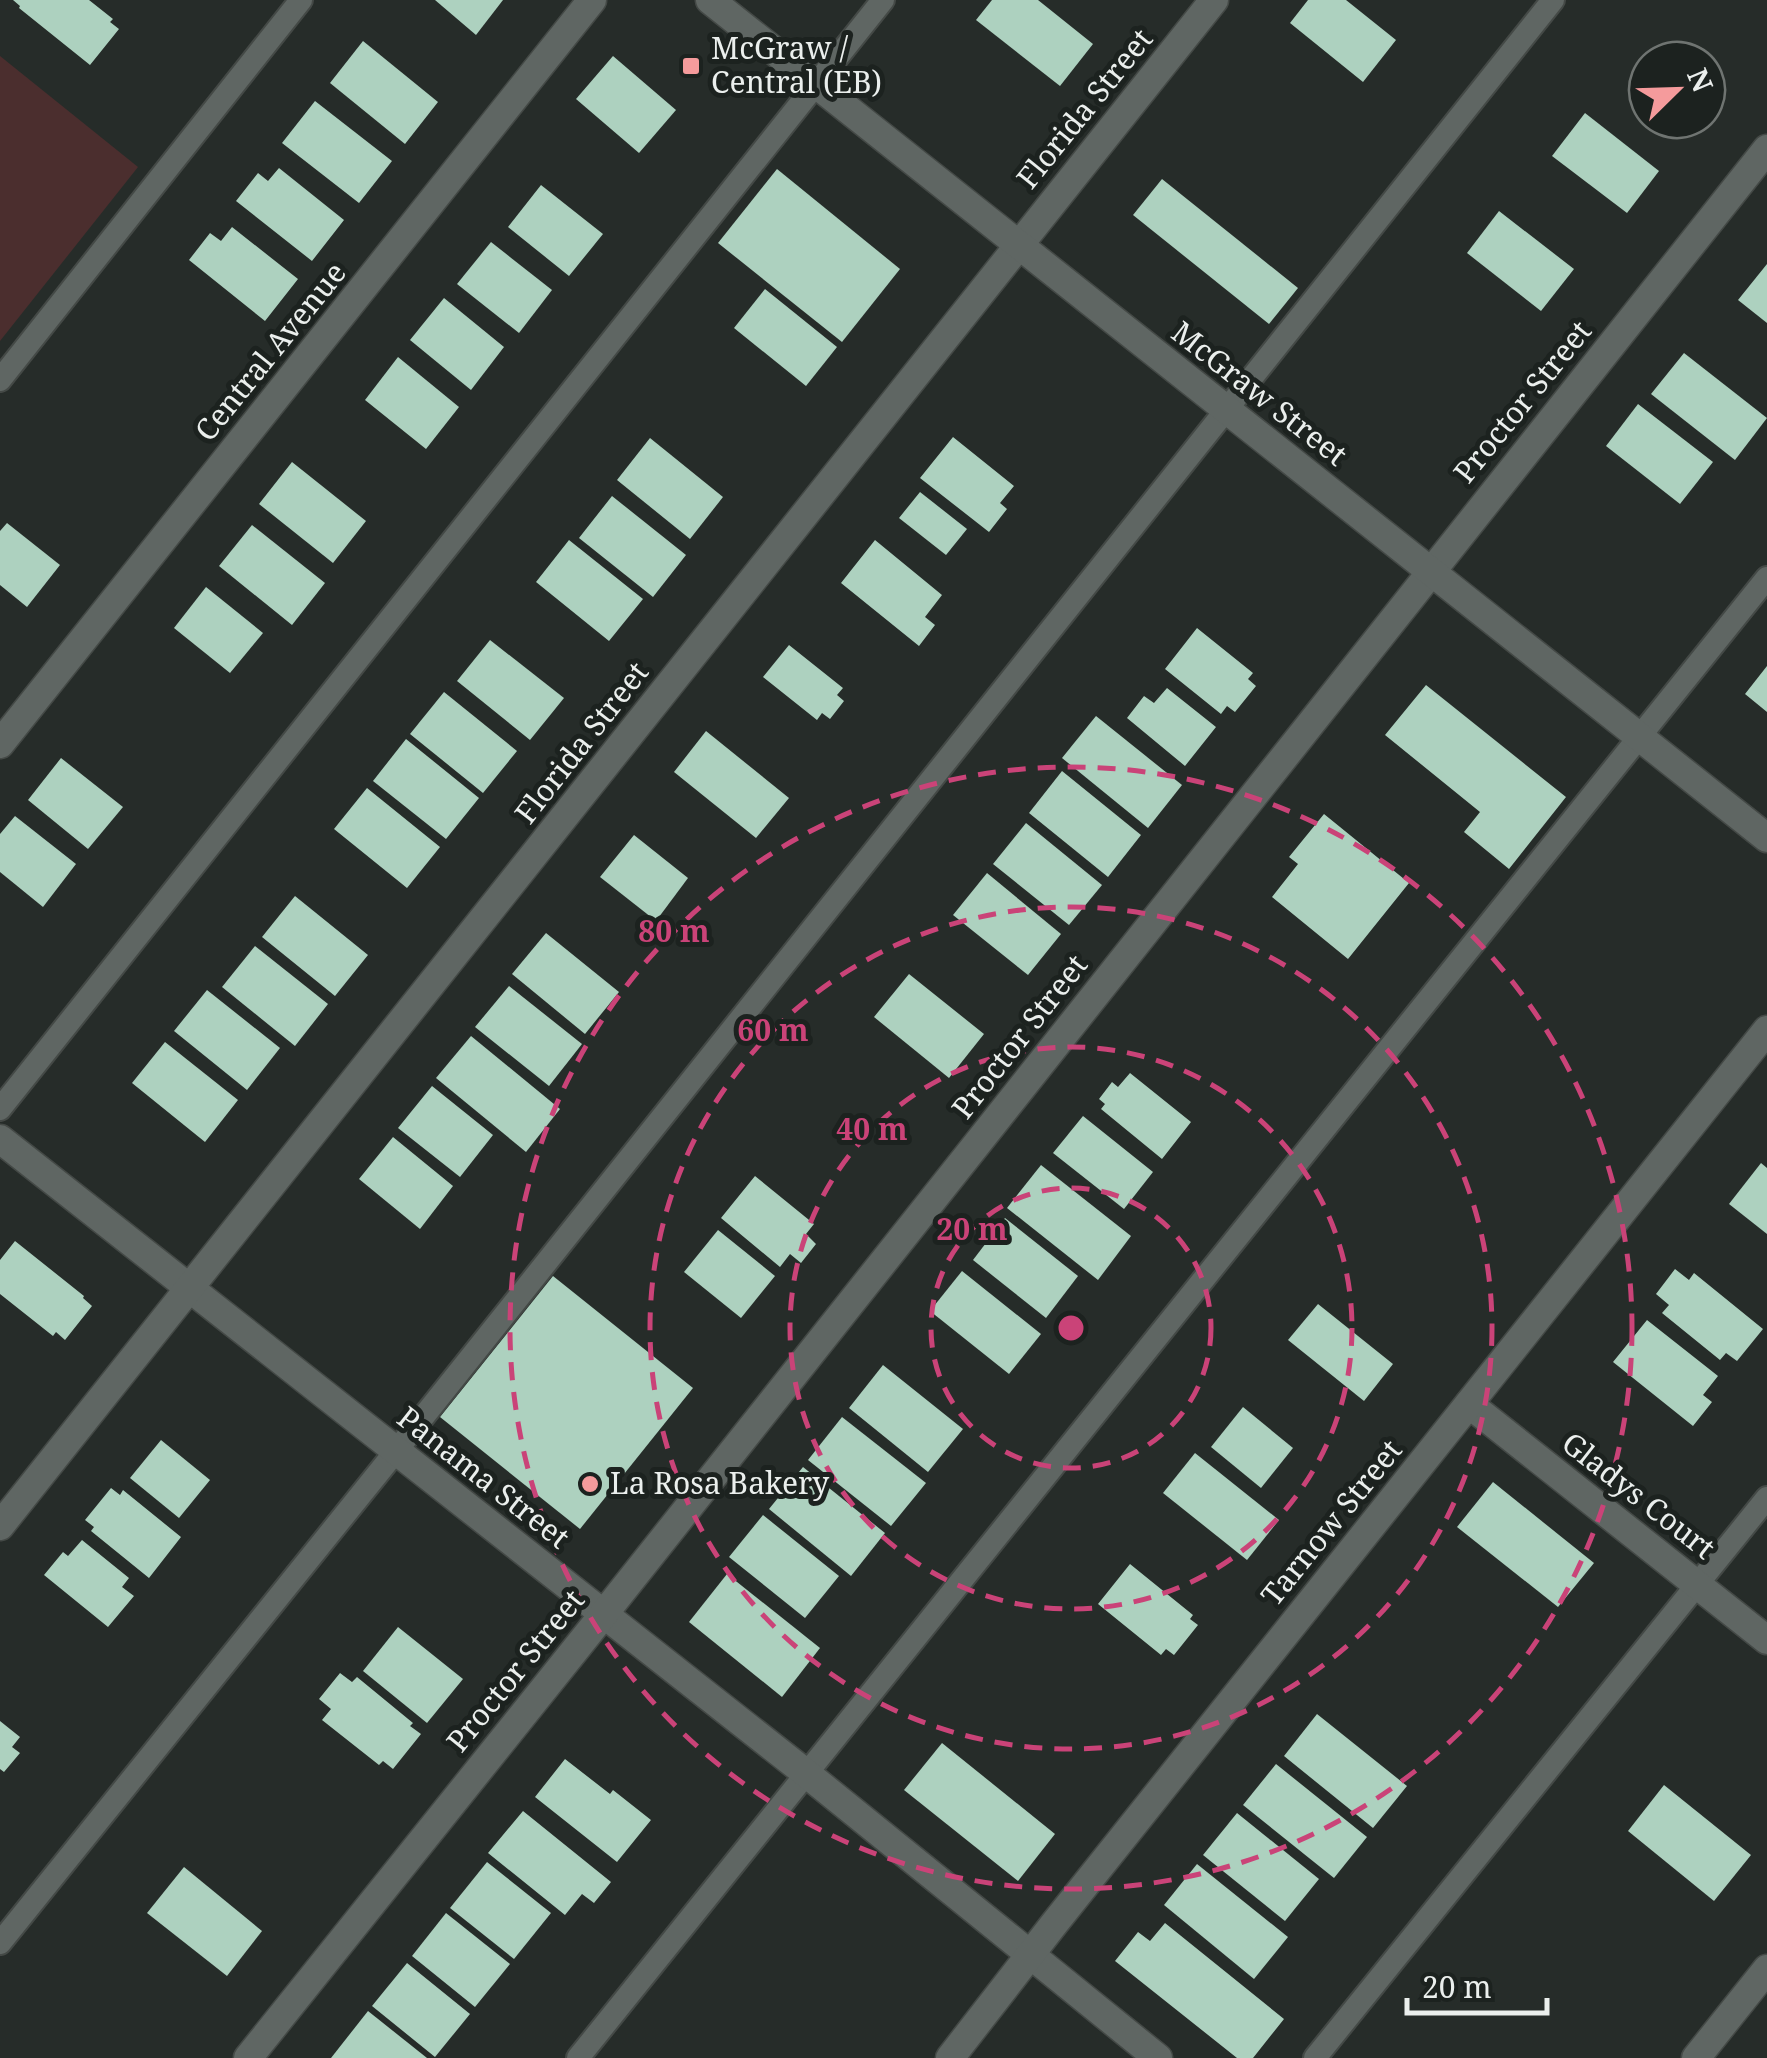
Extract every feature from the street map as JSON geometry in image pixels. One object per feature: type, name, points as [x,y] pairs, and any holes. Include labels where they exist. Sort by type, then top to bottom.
[{"type":"street","name":"Central Avenue","points":[[0,744],[592,0]]},
{"type":"street","name":"McGraw Street","points":[[710,0],[1767,838]]},
{"type":"street","name":"Florida Street","points":[[0,1526],[1214,0]]},
{"type":"street","name":"Proctor Street","points":[[248,2058],[1767,148]]},
{"type":"street","name":"Tarnow Street","points":[[950,2058],[1767,1030]]},
{"type":"street","name":"Panama Street","points":[[0,1140],[807,1774],[1158,2058]]},
{"type":"street","name":"Gladys Court","points":[[1469,1404],[1767,1640]]},
{"type":"street","points":[[1696,2058],[1767,1969]]},
{"type":"lane","points":[[0,380],[301,0]]},
{"type":"lane","points":[[0,1108],[883,0]]},
{"type":"lane","points":[[0,1943],[1554,0]]},
{"type":"lane","points":[[578,2058],[1767,578]]},
{"type":"lane","points":[[1315,2058],[1767,1498]]},
{"type":"shaded area","points":[[0,56],[138,167],[0,341]]},
{"type":"building","points":[[13,0],[89,0],[113,19],[110,22],[119,29],[90,65]]},
{"type":"building","points":[[435,0],[503,0],[476,35]]},
{"type":"building","points":[[992,0],[1038,0],[1093,44],[1060,86],[976,20]]},
{"type":"building","points":[[1308,0],[1346,0],[1396,40],[1363,82],[1290,23]]},
{"type":"building","points":[[363,41],[438,102],[405,144],[330,83]]},
{"type":"building","points":[[613,56],[676,110],[639,153],[576,99]]},
{"type":"building","points":[[315,101],[392,161],[359,203],[282,143]]},
{"type":"building","points":[[1585,113],[1659,171],[1627,213],[1552,156]]},
{"type":"building","points":[[279,168],[344,220],[312,261],[236,201],[258,173],[268,181]]},
{"type":"building","points":[[777,169],[900,269],[842,342],[718,243]]},
{"type":"building","points":[[1162,179],[1298,288],[1269,324],[1133,215]]},
{"type":"building","points":[[541,185],[603,234],[569,276],[508,227]]},
{"type":"building","points":[[1499,211],[1574,269],[1541,311],[1467,253]]},
{"type":"building","points":[[232,227],[298,279],[265,321],[189,260],[210,233],[221,241]]},
{"type":"building","points":[[491,242],[552,290],[519,333],[457,284]]},
{"type":"building","points":[[1767,264],[1767,323],[1738,300]]},
{"type":"building","points":[[765,289],[837,347],[806,386],[734,328]]},
{"type":"building","points":[[444,298],[504,347],[471,390],[410,340]]},
{"type":"building","points":[[1684,353],[1767,418],[1735,460],[1651,394]]},
{"type":"building","points":[[398,357],[459,407],[426,449],[365,400]]},
{"type":"building","points":[[1638,404],[1713,462],[1680,504],[1606,446]]},
{"type":"building","points":[[953,437],[1014,486],[1000,503],[1007,509],[989,532],[920,478]]},
{"type":"building","points":[[650,438],[723,497],[690,539],[617,480]]},
{"type":"building","points":[[292,462],[366,521],[333,563],[259,504]]},
{"type":"building","points":[[920,492],[967,529],[946,555],[899,518]]},
{"type":"building","points":[[612,496],[686,555],[653,597],[579,538]]},
{"type":"building","points":[[7,523],[60,565],[27,607],[0,585],[0,531]]},
{"type":"building","points":[[252,525],[325,583],[292,625],[219,566]]},
{"type":"building","points":[[569,540],[643,599],[609,641],[536,582]]},
{"type":"building","points":[[875,540],[942,595],[925,617],[935,625],[919,646],[841,583]]},
{"type":"building","points":[[206,587],[263,633],[230,673],[174,628]]},
{"type":"building","points":[[1197,628],[1253,673],[1248,679],[1256,686],[1235,712],[1227,706],[1221,714],[1165,669]]},
{"type":"building","points":[[490,640],[564,698],[530,740],[457,681]]},
{"type":"building","points":[[789,645],[843,688],[837,695],[844,701],[830,719],[822,713],[817,720],[763,677]]},
{"type":"building","points":[[1767,666],[1767,712],[1745,694]]},
{"type":"building","points":[[1426,685],[1566,797],[1509,869],[1464,832],[1480,812],[1385,735]]},
{"type":"building","points":[[1167,688],[1216,727],[1185,766],[1127,718],[1144,696],[1154,703]]},
{"type":"building","points":[[444,692],[517,751],[483,793],[410,734]]},
{"type":"building","points":[[1096,716],[1182,785],[1148,828],[1062,758]]},
{"type":"building","points":[[706,731],[789,798],[756,838],[674,772]]},
{"type":"building","points":[[406,739],[479,798],[446,839],[373,781]]},
{"type":"building","points":[[61,758],[123,807],[88,849],[28,800]]},
{"type":"building","points":[[1062,771],[1141,835],[1108,877],[1029,813]]},
{"type":"building","points":[[367,788],[440,847],[407,888],[334,829]]},
{"type":"building","points":[[1324,814],[1409,883],[1348,959],[1272,897],[1298,864],[1289,857]]},
{"type":"building","points":[[15,816],[76,864],[43,907],[0,872],[0,834]]},
{"type":"building","points":[[1026,823],[1102,885],[1069,925],[993,864]]},
{"type":"building","points":[[634,835],[688,878],[656,921],[600,877]]},
{"type":"building","points":[[987,873],[1061,934],[1028,975],[953,915]]},
{"type":"building","points":[[295,896],[368,955],[335,996],[262,937]]},
{"type":"building","points":[[546,933],[619,992],[585,1034],[512,974]]},
{"type":"building","points":[[255,946],[328,1004],[295,1046],[222,987]]},
{"type":"building","points":[[909,974],[984,1034],[949,1078],[874,1017]]},
{"type":"building","points":[[509,986],[582,1044],[549,1086],[475,1027]]},
{"type":"building","points":[[207,990],[280,1048],[247,1090],[174,1031]]},
{"type":"building","points":[[471,1036],[560,1109],[526,1152],[436,1078]]},
{"type":"building","points":[[165,1042],[238,1100],[205,1142],[132,1083]]},
{"type":"building","points":[[1130,1073],[1191,1122],[1162,1159],[1101,1109],[1105,1104],[1099,1099],[1112,1082],[1118,1087]]},
{"type":"building","points":[[432,1086],[493,1135],[460,1177],[398,1128]]},
{"type":"building","points":[[1083,1116],[1153,1172],[1124,1209],[1053,1153]]},
{"type":"building","points":[[393,1137],[453,1186],[420,1229],[359,1179]]},
{"type":"building","points":[[1761,1163],[1767,1168],[1767,1234],[1729,1204]]},
{"type":"building","points":[[1041,1165],[1131,1236],[1098,1280],[1007,1208]]},
{"type":"building","points":[[755,1176],[814,1224],[806,1234],[816,1244],[801,1263],[790,1254],[780,1267],[721,1218]]},
{"type":"building","points":[[1005,1218],[1078,1276],[1046,1318],[973,1260]]},
{"type":"building","points":[[718,1230],[775,1276],[741,1318],[684,1272]]},
{"type":"building","points":[[15,1241],[92,1306],[65,1340],[56,1332],[53,1336],[0,1294],[0,1260]]},
{"type":"building","points":[[1675,1269],[1689,1280],[1694,1273],[1763,1329],[1737,1361],[1726,1353],[1720,1360],[1662,1313],[1669,1305],[1656,1294]]},
{"type":"building","points":[[962,1271],[1041,1334],[1009,1374],[930,1311]]},
{"type":"building","points":[[553,1276],[693,1388],[580,1529],[440,1417]]},
{"type":"building","points":[[1318,1304],[1393,1364],[1364,1401],[1288,1340]]},
{"type":"building","points":[[1647,1320],[1718,1376],[1703,1395],[1712,1402],[1693,1426],[1613,1362]]},
{"type":"building","points":[[883,1365],[963,1429],[928,1472],[849,1408]]},
{"type":"building","points":[[1243,1407],[1293,1448],[1261,1488],[1211,1447]]},
{"type":"building","points":[[842,1417],[926,1483],[891,1526],[808,1460]]},
{"type":"building","points":[[161,1440],[210,1480],[179,1518],[130,1478]]},
{"type":"building","points":[[1195,1453],[1279,1520],[1247,1560],[1163,1493]]},
{"type":"building","points":[[803,1467],[885,1533],[851,1576],[769,1509]]},
{"type":"building","points":[[1493,1482],[1594,1563],[1558,1607],[1457,1527]]},
{"type":"building","points":[[111,1488],[120,1495],[123,1490],[181,1537],[149,1578],[91,1531],[94,1527],[85,1520]]},
{"type":"building","points":[[763,1515],[839,1576],[805,1618],[729,1557]]},
{"type":"building","points":[[82,1540],[129,1578],[122,1587],[134,1596],[108,1627],[44,1575],[63,1552],[68,1556]]},
{"type":"building","points":[[1130,1564],[1193,1615],[1190,1619],[1198,1625],[1174,1655],[1166,1649],[1161,1655],[1098,1604]]},
{"type":"building","points":[[727,1574],[820,1648],[782,1697],[689,1622]]},
{"type":"building","points":[[398,1627],[463,1679],[427,1723],[363,1671]]},
{"type":"building","points":[[340,1673],[352,1682],[357,1677],[421,1734],[393,1769],[383,1761],[379,1765],[322,1720],[331,1709],[319,1699]]},
{"type":"building","points":[[1317,1714],[1407,1786],[1373,1828],[1284,1756]]},
{"type":"building","points":[[0,1721],[20,1737],[12,1747],[20,1753],[4,1772],[0,1769]]},
{"type":"building","points":[[942,1743],[1055,1834],[1018,1881],[904,1790]]},
{"type":"building","points":[[565,1759],[651,1820],[617,1862],[535,1797]]},
{"type":"building","points":[[1276,1764],[1367,1837],[1334,1878],[1243,1805]]},
{"type":"building","points":[[1664,1785],[1751,1855],[1714,1901],[1628,1831]]},
{"type":"building","points":[[523,1811],[611,1882],[594,1903],[582,1894],[565,1915],[488,1853]]},
{"type":"building","points":[[1237,1813],[1319,1879],[1285,1921],[1203,1855]]},
{"type":"building","points":[[487,1862],[551,1913],[514,1959],[450,1908]]},
{"type":"building","points":[[1197,1864],[1288,1937],[1254,1979],[1164,1905]]},
{"type":"building","points":[[184,1867],[262,1931],[227,1976],[147,1913]]},
{"type":"building","points":[[446,1913],[510,1964],[475,2007],[412,1956]]},
{"type":"building","points":[[1165,1923],[1284,2019],[1253,2058],[1237,2058],[1115,1961],[1138,1932],[1150,1941]]},
{"type":"building","points":[[407,1963],[470,2014],[435,2057],[372,2006]]},
{"type":"building","points":[[368,2011],[427,2058],[331,2058]]},
{"type":"place","name":"McGraw / Central (EB)","points":[[691,66]]},
{"type":"place","name":"La Rosa Bakery","points":[[590,1484]]}]
